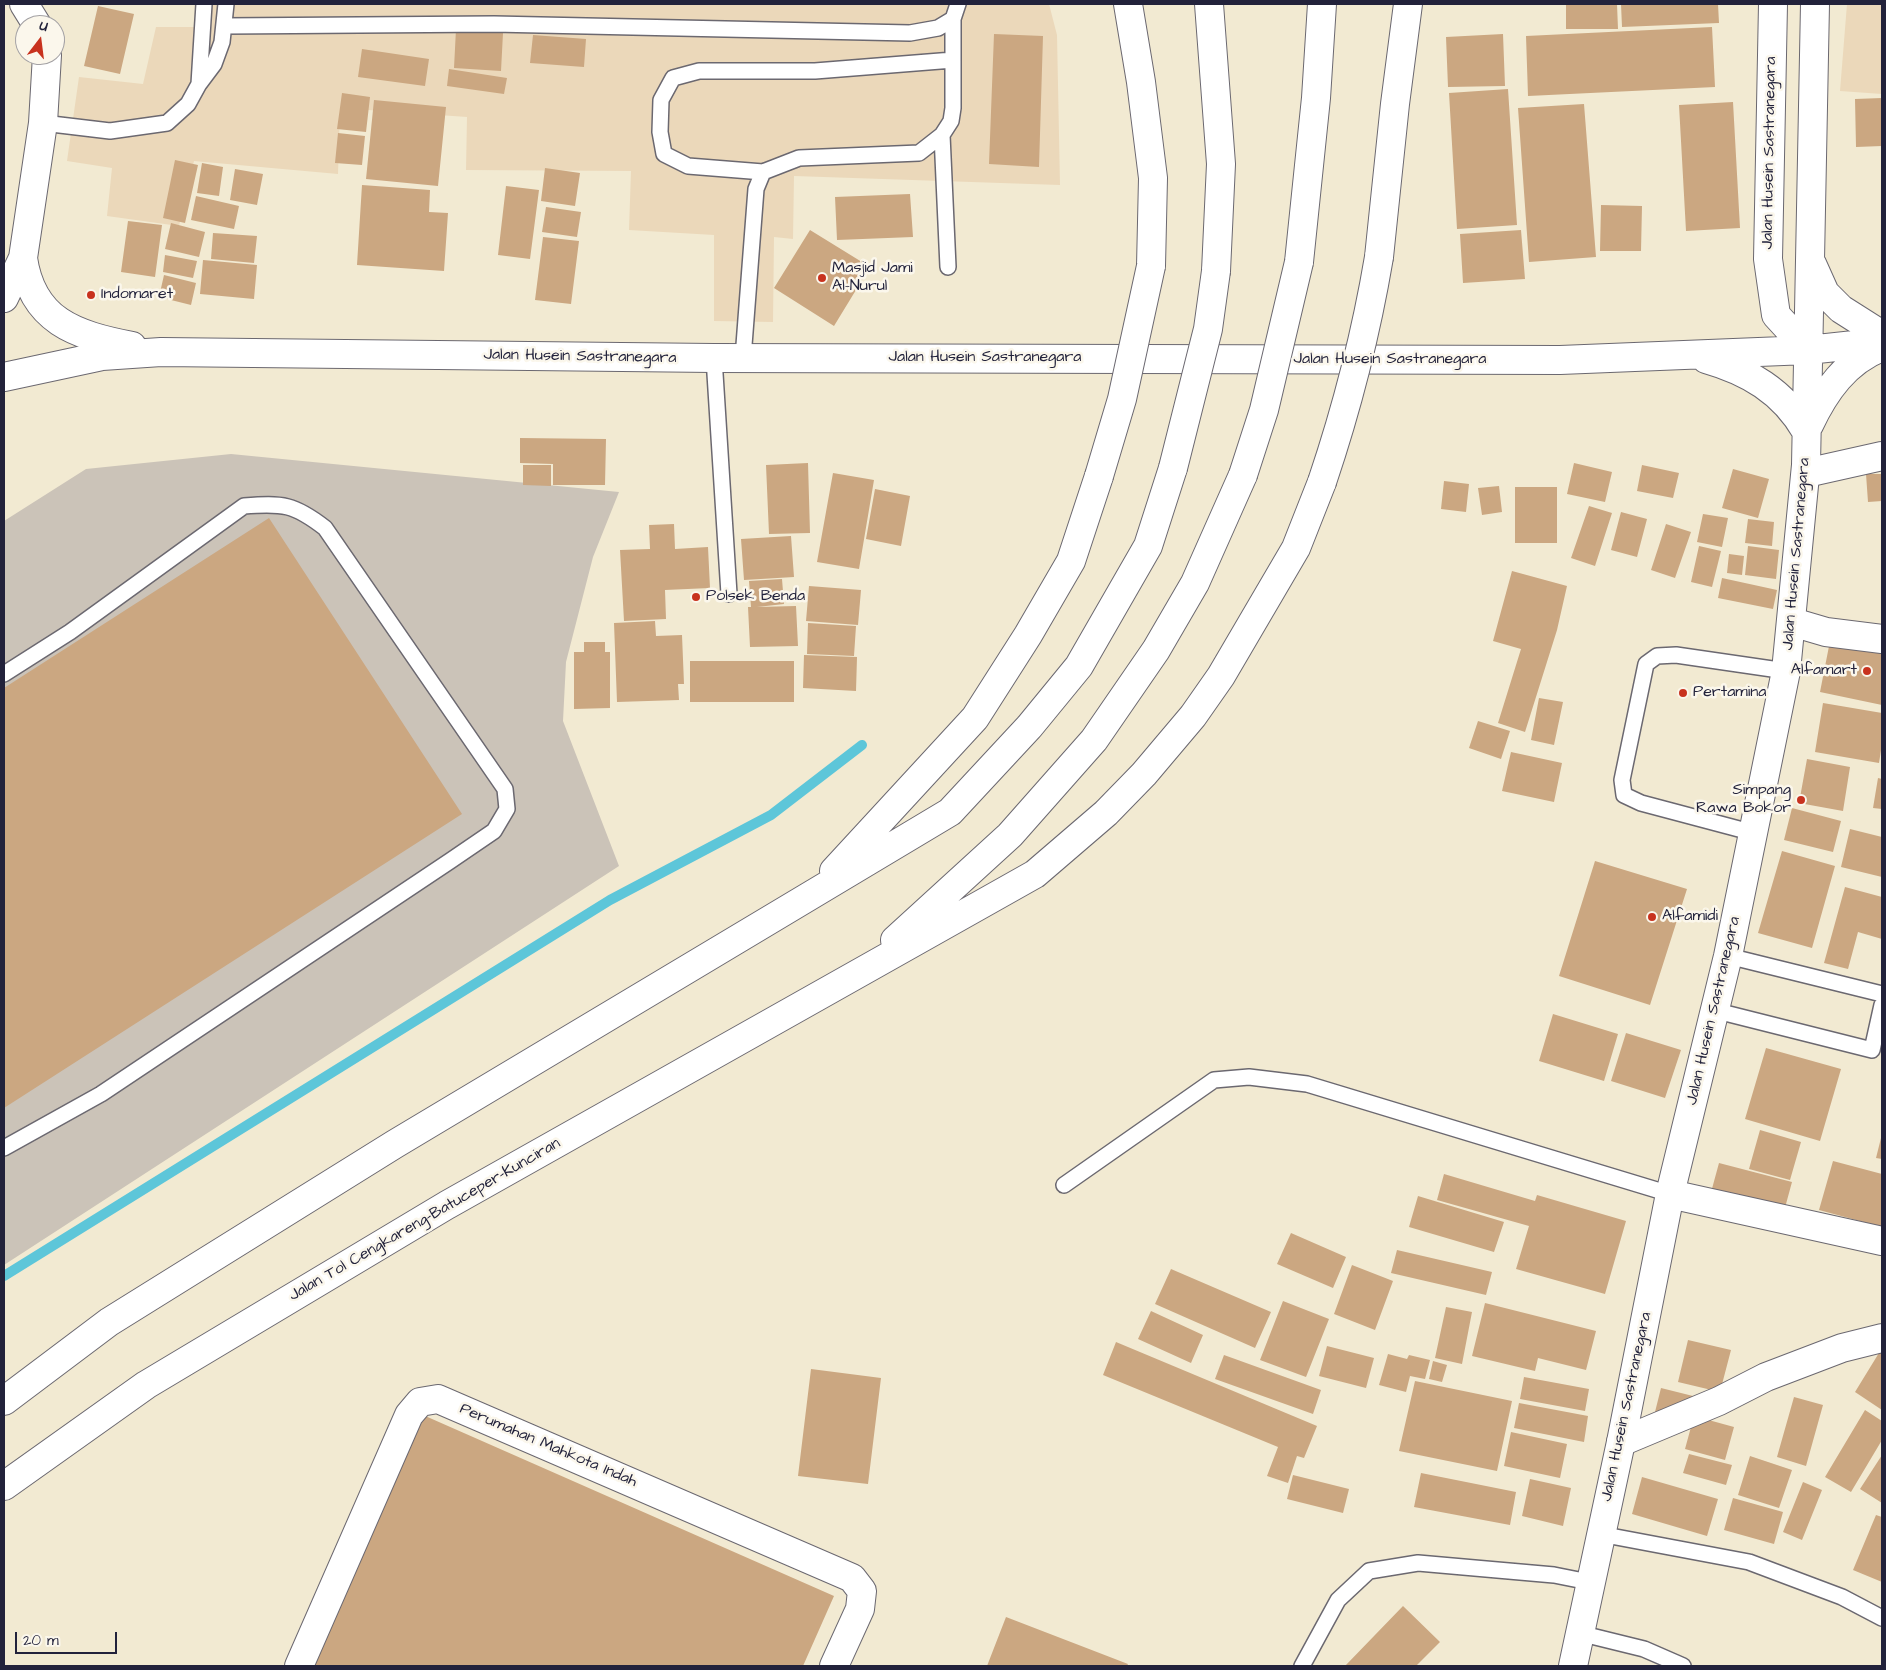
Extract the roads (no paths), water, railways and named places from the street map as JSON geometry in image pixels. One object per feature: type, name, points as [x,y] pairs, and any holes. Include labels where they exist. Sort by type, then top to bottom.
[{"type":"main road","points":[[24,4],[31,15]]},
{"type":"main road","points":[[817,891],[975,718],[1028,635],[1071,561],[1122,399],[1152,266],[1153,178],[1141,82],[1128,4]]},
{"type":"main road","points":[[858,973],[1010,835],[1094,740],[1156,650],[1195,583],[1243,475],[1264,410],[1299,262],[1316,98],[1322,4]]},
{"type":"main road","points":[[858,973],[1035,874],[1106,813],[1144,774],[1204,700],[1260,612],[1296,548],[1322,482],[1344,417],[1359,360],[1379,257],[1395,104],[1408,4]]},
{"type":"main road","name":"Jalan Husein Sastranegara","points":[[1573,1666],[1589,1582],[1621,1442],[1670,1194],[1716,1011],[1786,671],[1806,469],[1812,262],[1815,6]]},
{"type":"main road","name":"Jalan Husein Sastranegara","points":[[1773,12],[1768,259],[1776,315],[1808,350]]},
{"type":"main road","points":[[4,1401],[109,1322],[395,1144],[950,812],[1029,726],[1079,666],[1122,593],[1148,546],[1173,468],[1208,329],[1216,271],[1221,164],[1210,13]]},
{"type":"main road","name":"Jalan Husein Sastranegara","points":[[4,298],[23,258],[43,123],[46,65]]},
{"type":"main road","name":"Jalan Husein Sastranegara","points":[[23,258],[26,277],[33,295],[45,311],[92,337],[161,352]]},
{"type":"main road","points":[[1812,262],[1825,293],[1841,309],[1882,335]]},
{"type":"main road","points":[[1808,350],[1882,342]]},
{"type":"main road","points":[[1806,433],[1821,401],[1837,378],[1858,360],[1882,347]]},
{"type":"main road","name":"Jalan Husein Sastranegara","points":[[4,377],[102,356],[161,352],[714,358],[1560,360],[1808,350]]},
{"type":"main road","points":[[1690,354],[1732,367],[1772,389],[1786,402],[1806,433]]},
{"type":"main road","points":[[1806,469],[1882,456]]},
{"type":"main road","points":[[1792,622],[1826,632],[1882,639]]},
{"type":"main road","name":"Jalan Tol Cengkareng–Batuceper–Kunciran","points":[[4,1486],[146,1385],[447,1205],[858,973]]},
{"type":"main road","points":[[1670,1194],[1882,1241]]},
{"type":"main road","points":[[1621,1442],[1719,1401],[1766,1378],[1842,1348],[1882,1338]]},
{"type":"main road","name":"Perumahan Mahkota Indah","points":[[299,1666],[409,1415],[420,1402],[438,1399],[852,1578],[862,1591],[860,1609],[834,1666]]},
{"type":"lane","points":[[199,84],[204,4]]},
{"type":"lane","points":[[43,123],[110,131],[167,123],[188,104],[199,84],[214,64],[222,42],[226,4]]},
{"type":"lane","points":[[953,60],[815,71],[699,71],[673,78],[661,100],[660,132],[664,154],[688,166],[764,172],[799,158],[919,153],[942,135],[951,121],[954,108],[953,19],[958,4]]},
{"type":"lane","points":[[224,26],[494,24],[910,33],[938,28],[953,19]]},
{"type":"lane","points":[[942,135],[948,267]]},
{"type":"lane","points":[[743,358],[756,188],[764,172]]},
{"type":"lane","points":[[714,358],[729,594]]},
{"type":"lane","points":[[4,674],[70,632],[244,506],[277,503],[304,512],[325,528],[505,789],[508,809],[494,831],[442,867],[101,1094],[4,1148]]},
{"type":"lane","points":[[1754,833],[1641,803],[1624,795],[1622,780],[1646,664],[1657,656],[1676,655],[1786,671]]},
{"type":"lane","points":[[1728,956],[1882,994]]},
{"type":"lane","points":[[1716,1011],[1872,1050],[1882,1005]]},
{"type":"lane","points":[[1064,1185],[1214,1080],[1249,1078],[1307,1084],[1670,1194]]},
{"type":"lane","points":[[1600,1534],[1749,1562],[1842,1597],[1882,1618]]},
{"type":"lane","points":[[1302,1666],[1338,1600],[1369,1571],[1418,1563],[1554,1575],[1589,1582]]},
{"type":"lane","points":[[1579,1633],[1644,1649],[1683,1666]]},
{"type":"waterway","points":[[4,1276],[610,900],[771,815],[862,745]]},
{"type":"place","name":"Masjid Jami Al-Nurul","points":[[822,278]]},
{"type":"place","name":"Indomaret","points":[[91,295]]},
{"type":"place","name":"Polsek Benda","points":[[696,597]]},
{"type":"place","name":"Alfamart","points":[[1867,671]]},
{"type":"place","name":"Pertamina","points":[[1683,693]]},
{"type":"place","name":"Simpang Rawa Bokor","points":[[1801,800]]},
{"type":"place","name":"Alfamidi","points":[[1652,917]]}]
